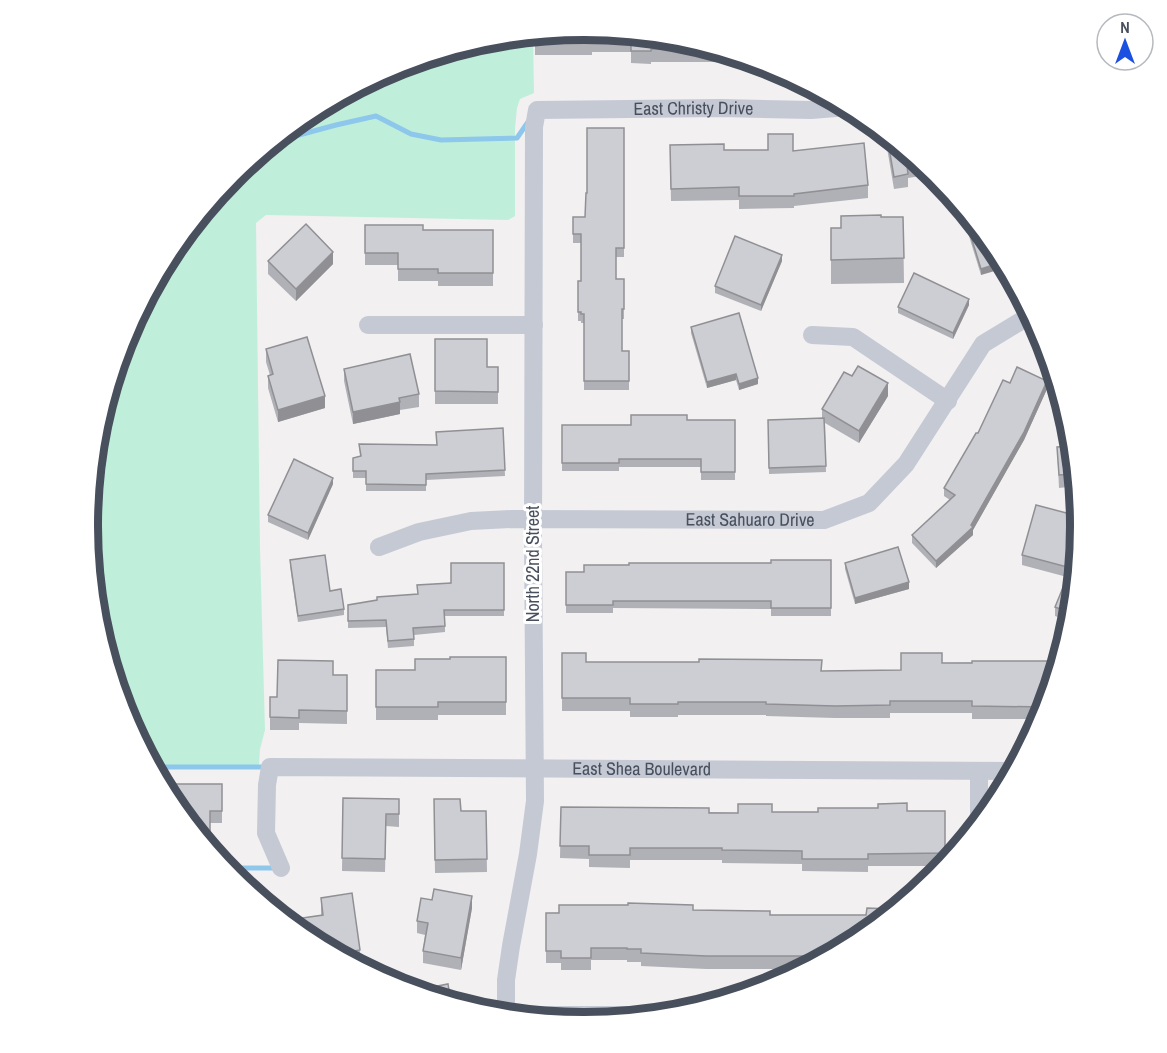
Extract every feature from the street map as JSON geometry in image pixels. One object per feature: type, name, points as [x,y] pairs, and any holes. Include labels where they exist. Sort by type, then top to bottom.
[{"type":"street","name":"East Christy Drive","points":[[537,110],[830,108]]},
{"type":"street","name":"North 22nd Street","points":[[506,1006],[506,980],[535,801],[534,127],[537,110]]},
{"type":"street","name":"East Sahuaro Drive","points":[[379,547],[419,532],[471,521],[533,519],[824,520],[869,503],[906,464],[983,344],[1023,320]]},
{"type":"street","points":[[368,325],[534,325]]},
{"type":"street","points":[[812,335],[853,337],[948,400]]},
{"type":"street","name":"East Shea Boulevard","points":[[281,868],[266,832],[267,785],[270,767],[1003,771]]},
{"type":"street","points":[[979,771],[979,809]]},
{"type":"green space","points":[[533,44],[534,93],[520,99],[517,108],[515,216],[508,220],[266,215],[256,223],[265,730],[259,765],[229,769],[163,769],[134,712],[123,683],[107,621],[99,558],[98,526],[102,463],[114,401],[134,341],[179,256],[218,206],[263,161],[313,122],[369,91],[427,66],[489,50]]},
{"type":"building","points":[[584,40],[592,42],[552,42]]},
{"type":"building","points":[[631,44],[672,49],[651,49],[651,51],[631,51]]},
{"type":"building","points":[[587,128],[624,128],[624,248],[616,248],[616,279],[624,279],[622,351],[629,351],[629,381],[584,381],[584,314],[578,312],[578,281],[581,281],[581,234],[573,234],[573,217],[585,217]]},
{"type":"building","points":[[768,134],[793,134],[793,151],[864,143],[868,185],[794,194],[794,196],[739,196],[739,187],[671,189],[670,145],[724,144],[724,150],[768,150]]},
{"type":"building","points":[[889,149],[909,166],[907,166],[908,174],[894,177]]},
{"type":"building","points":[[881,215],[881,217],[903,217],[904,258],[831,260],[831,228],[841,228],[841,216]]},
{"type":"building","points":[[306,224],[333,252],[296,289],[268,261]]},
{"type":"building","points":[[365,225],[423,225],[423,230],[493,230],[493,273],[438,273],[438,269],[398,269],[398,253],[365,253]]},
{"type":"building","points":[[969,232],[993,265],[981,269]]},
{"type":"building","points":[[735,236],[782,255],[761,305],[715,286]]},
{"type":"building","points":[[914,273],[969,299],[953,333],[898,307]]},
{"type":"building","points":[[739,313],[758,378],[739,384],[736,374],[707,382],[691,327]]},
{"type":"building","points":[[307,337],[325,396],[278,410],[268,376],[273,374],[266,349]]},
{"type":"building","points":[[435,339],[487,339],[487,367],[498,367],[498,392],[435,391]]},
{"type":"building","points":[[410,354],[419,394],[399,398],[400,402],[353,412],[344,369]]},
{"type":"building","points":[[858,366],[888,383],[859,431],[822,409],[844,372],[852,376]]},
{"type":"building","points":[[1017,367],[1047,381],[1024,432],[971,525],[973,527],[936,561],[912,535],[955,495],[944,488],[978,433],[1003,380],[1010,383]]},
{"type":"building","points":[[631,415],[687,415],[687,420],[735,420],[735,472],[701,472],[701,459],[619,459],[619,463],[562,463],[562,425],[631,425]]},
{"type":"building","points":[[824,418],[826,466],[769,468],[768,420]]},
{"type":"building","points":[[503,428],[505,470],[426,474],[426,485],[366,484],[366,471],[353,471],[353,458],[361,456],[359,444],[437,445],[436,432]]},
{"type":"building","points":[[1057,447],[1062,447],[1066,475],[1059,475]]},
{"type":"building","points":[[294,459],[333,478],[308,533],[268,515]]},
{"type":"building","points":[[1036,505],[1069,514],[1067,567],[1022,555]]},
{"type":"building","points":[[898,547],[909,582],[855,598],[845,563]]},
{"type":"building","points":[[325,555],[330,591],[341,589],[344,609],[298,616],[290,560]]},
{"type":"building","points":[[771,560],[831,560],[831,608],[771,608],[771,601],[613,601],[613,605],[566,605],[566,572],[584,572],[584,565],[771,563]]},
{"type":"building","points":[[451,563],[504,563],[504,610],[444,610],[445,626],[413,628],[414,639],[388,641],[386,620],[348,621],[348,605],[377,600],[377,597],[418,594],[417,585],[451,583]]},
{"type":"building","points":[[1066,580],[1062,610],[1055,607]]},
{"type":"building","points":[[562,653],[586,653],[586,662],[699,662],[699,659],[822,660],[821,671],[901,670],[901,653],[942,653],[942,663],[1050,661],[1035,707],[972,706],[972,701],[890,701],[890,705],[835,706],[766,704],[766,702],[630,704],[630,698],[562,698]]},
{"type":"building","points":[[450,657],[506,657],[506,702],[438,702],[438,707],[376,707],[376,670],[415,670],[415,659],[450,659]]},
{"type":"building","points":[[278,660],[333,661],[333,675],[347,675],[347,711],[299,710],[299,718],[270,717],[270,697],[277,697]]},
{"type":"building","points":[[172,784],[222,784],[222,811],[210,811],[210,831],[205,831]]},
{"type":"building","points":[[343,798],[399,799],[399,814],[386,814],[385,859],[342,858]]},
{"type":"building","points":[[434,799],[460,799],[461,811],[486,811],[487,859],[435,860]]},
{"type":"building","points":[[907,803],[907,811],[945,811],[945,851],[868,854],[868,859],[802,859],[802,851],[630,848],[630,855],[589,855],[589,846],[560,846],[561,807],[709,808],[709,813],[738,813],[738,804],[772,804],[772,812],[818,812],[818,808],[878,808],[878,804]]},
{"type":"building","points":[[434,889],[472,896],[461,958],[423,951],[428,923],[417,921],[421,898],[432,900]]},
{"type":"building","points":[[352,893],[360,950],[349,952],[297,919],[323,915],[321,898]]},
{"type":"building","points":[[628,903],[693,905],[693,910],[770,911],[770,915],[866,915],[867,908],[883,909],[854,931],[809,956],[706,956],[641,953],[641,949],[627,948],[591,948],[591,958],[561,958],[561,951],[546,951],[546,913],[559,913],[559,905],[628,905]]},
{"type":"building","points":[[448,984],[450,994],[429,988]]},
{"type":"waterway","points":[[294,136],[376,116],[411,134],[441,140],[517,138],[528,122]]},
{"type":"waterway","points":[[162,767],[267,767]]},
{"type":"waterway","points":[[238,868],[277,868]]}]
